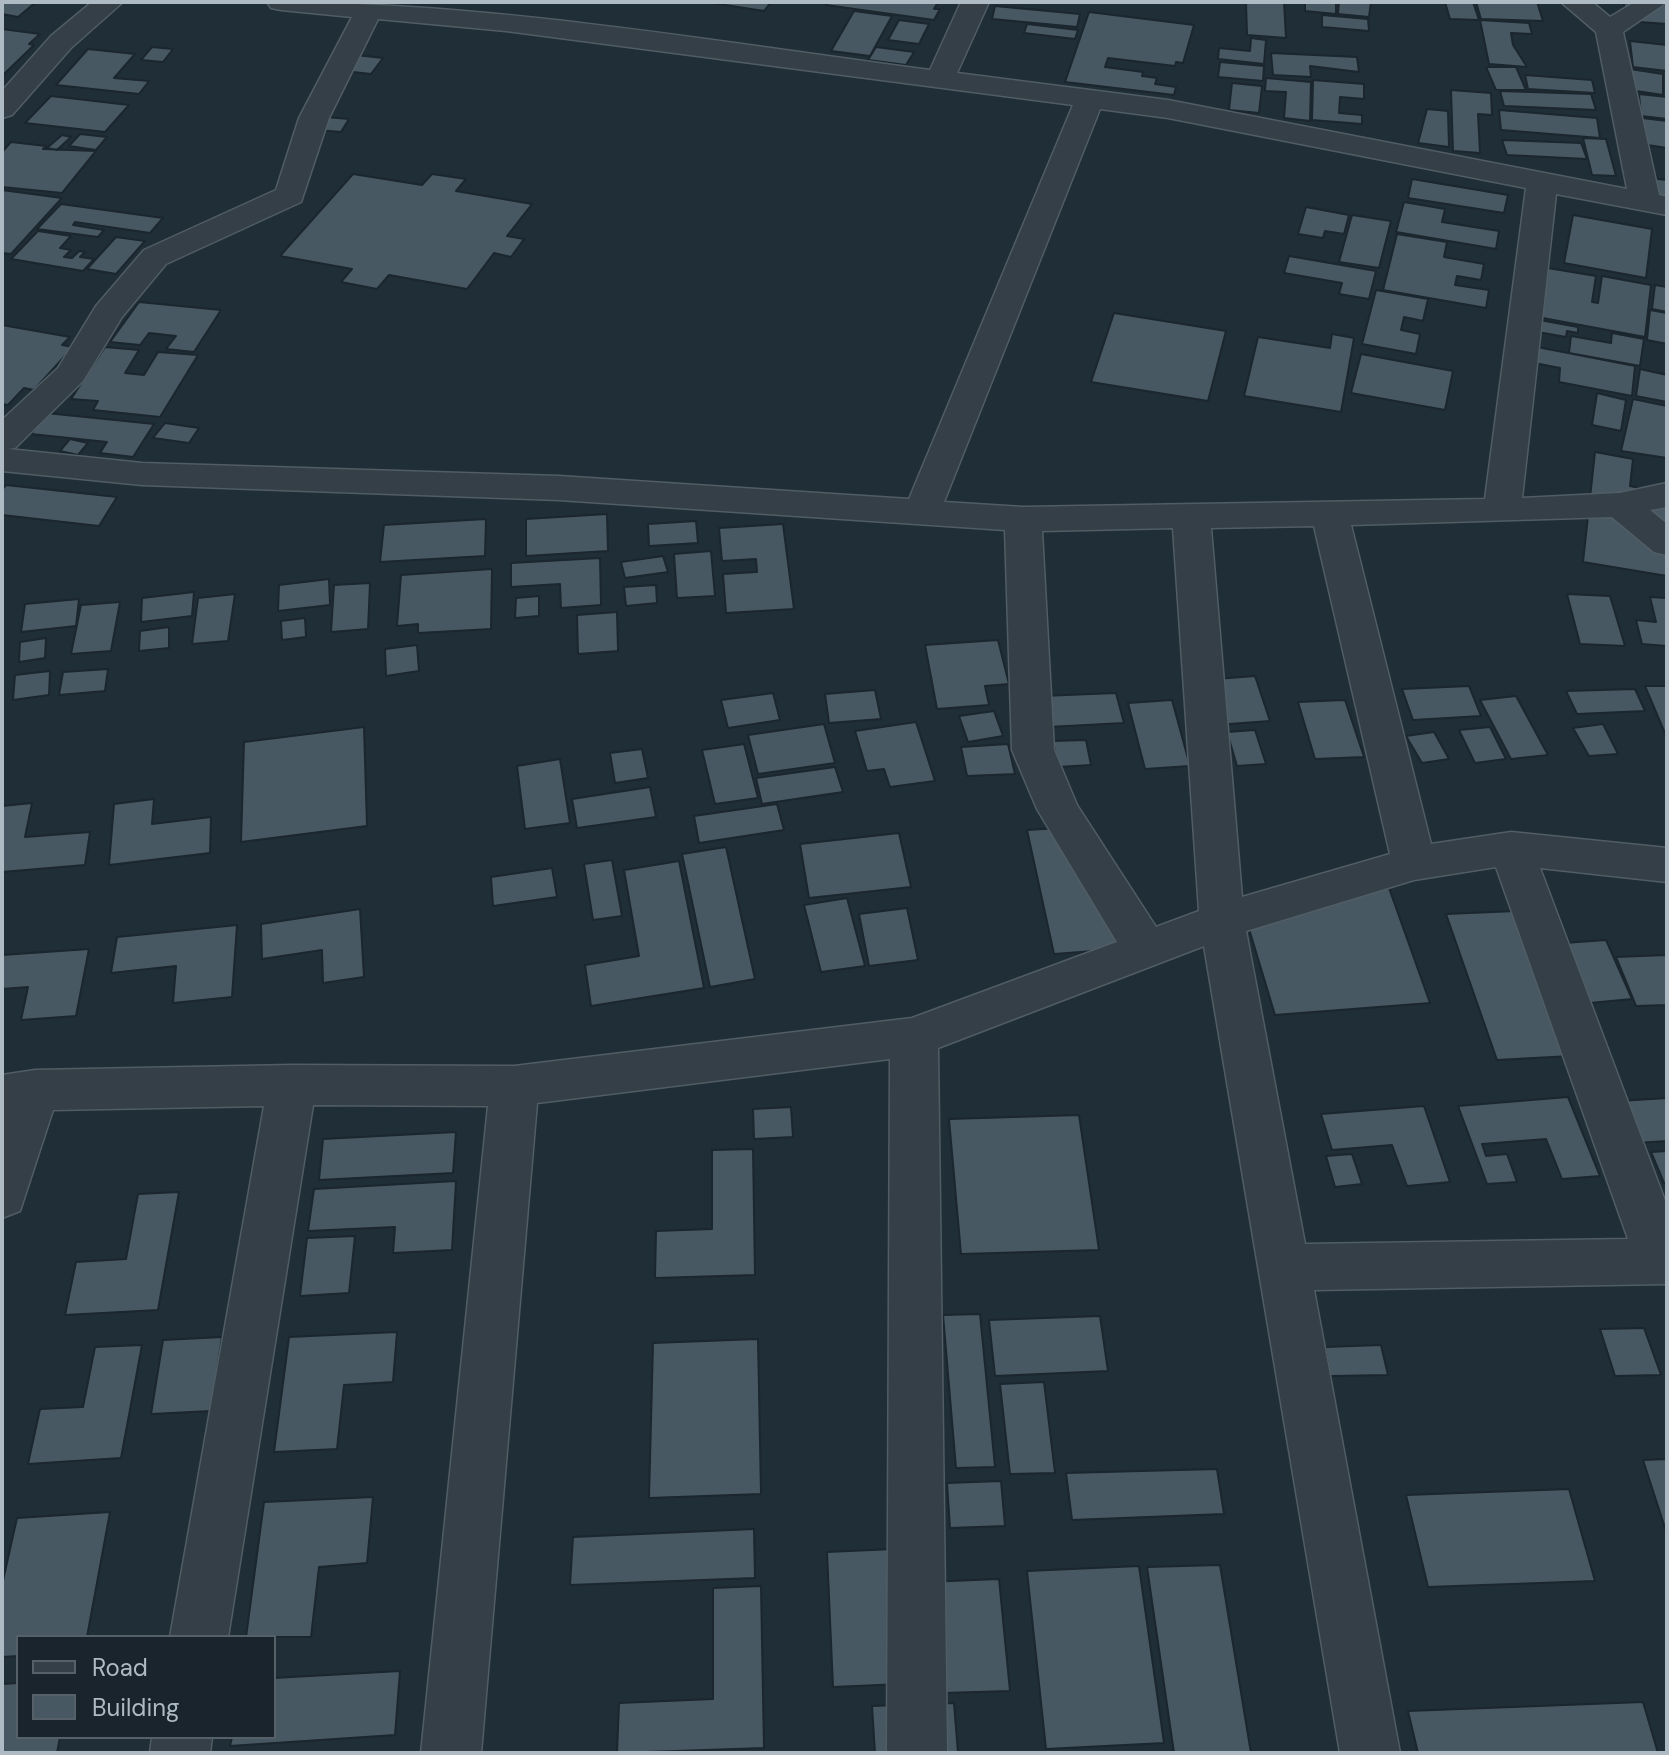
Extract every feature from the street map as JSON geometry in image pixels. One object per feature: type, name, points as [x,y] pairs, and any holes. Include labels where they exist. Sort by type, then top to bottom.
[{"type":"street","points":[[2,109],[61,42],[109,2]]},
{"type":"street","points":[[281,2],[506,23],[1168,109],[1656,204],[1609,29],[1575,2]]},
{"type":"street","points":[[940,80],[975,2]]},
{"type":"street","points":[[1609,29],[1654,2]]},
{"type":"street","points":[[2,440],[71,374],[108,313],[155,257],[290,195],[314,118],[369,10]]},
{"type":"street","points":[[922,512],[1086,107]]},
{"type":"street","points":[[1502,511],[1542,181]]},
{"type":"street","points":[[2,460],[142,474],[559,488],[1023,519],[1502,511],[1620,505],[1667,495]]},
{"type":"street","points":[[1620,505],[1667,543]]},
{"type":"street","points":[[1330,514],[1414,863]]},
{"type":"street","points":[[1191,516],[1222,921],[1370,1753]]},
{"type":"street","points":[[1023,519],[1033,750],[1058,809],[1146,950]]},
{"type":"street","points":[[1284,1267],[1664,1261],[1511,848]]},
{"type":"street","points":[[2,1196],[19,1092],[292,1085],[514,1086],[914,1037],[1222,921],[1414,863],[1511,848],[1667,865]]},
{"type":"street","points":[[914,1037],[917,1753]]},
{"type":"street","points":[[199,1635],[292,1085]]},
{"type":"street","points":[[451,1753],[514,1086]]},
{"type":"building","points":[[2,2],[36,2],[18,17],[2,14]]},
{"type":"building","points":[[706,2],[771,2],[764,11]]},
{"type":"building","points":[[828,2],[938,2],[934,9],[940,9],[934,20],[826,5]]},
{"type":"building","points":[[1246,2],[1284,2],[1286,38],[1247,35]]},
{"type":"building","points":[[1305,2],[1336,2],[1336,14],[1305,11]]},
{"type":"building","points":[[1339,2],[1371,2],[1369,17],[1338,14]]},
{"type":"building","points":[[1445,2],[1473,2],[1479,20],[1450,19]]},
{"type":"building","points":[[1476,2],[1537,2],[1543,21],[1481,19]]},
{"type":"building","points":[[1624,3],[1667,5],[1667,24],[1626,21]]},
{"type":"building","points":[[995,6],[1080,14],[1077,27],[992,19]]},
{"type":"building","points":[[854,11],[892,16],[870,56],[831,51]]},
{"type":"building","points":[[1089,12],[1194,25],[1183,63],[1176,62],[1175,66],[1108,58],[1105,67],[1143,72],[1142,76],[1157,78],[1155,84],[1176,87],[1174,95],[1065,82]]},
{"type":"building","points":[[1322,15],[1368,19],[1369,31],[1322,27]]},
{"type":"building","points":[[899,20],[929,24],[919,44],[888,40]]},
{"type":"building","points":[[1480,20],[1529,23],[1532,34],[1511,33],[1513,45],[1527,67],[1489,64]]},
{"type":"building","points":[[1027,24],[1078,30],[1075,39],[1024,33]]},
{"type":"building","points":[[2,29],[40,34],[29,44],[34,45],[2,76]]},
{"type":"building","points":[[1251,38],[1266,40],[1264,64],[1218,59],[1219,48],[1250,51]]},
{"type":"building","points":[[1630,41],[1667,45],[1667,71],[1633,67]]},
{"type":"building","points":[[152,47],[173,49],[163,62],[141,60]]},
{"type":"building","points":[[876,47],[914,52],[906,65],[868,60]]},
{"type":"building","points":[[88,49],[135,54],[114,78],[149,81],[139,94],[56,85]]},
{"type":"building","points":[[1271,53],[1357,57],[1359,72],[1310,66],[1311,77],[1273,75]]},
{"type":"building","points":[[356,55],[383,58],[371,74],[344,71]]},
{"type":"building","points":[[1220,62],[1264,66],[1263,81],[1218,77]]},
{"type":"building","points":[[1486,67],[1516,67],[1526,90],[1496,90]]},
{"type":"building","points":[[1630,69],[1663,74],[1663,95],[1629,90]]},
{"type":"building","points":[[1525,75],[1592,80],[1595,93],[1528,89]]},
{"type":"building","points":[[1266,78],[1311,82],[1310,121],[1284,118],[1286,92],[1265,91]]},
{"type":"building","points":[[1313,80],[1364,84],[1364,99],[1340,97],[1339,113],[1362,115],[1362,124],[1312,120]]},
{"type":"building","points":[[1232,83],[1262,86],[1259,113],[1229,110]]},
{"type":"building","points":[[1451,90],[1491,93],[1492,115],[1478,114],[1480,153],[1453,151]]},
{"type":"building","points":[[1500,91],[1591,94],[1596,110],[1504,106]]},
{"type":"building","points":[[1639,94],[1667,97],[1667,119],[1641,116]]},
{"type":"building","points":[[51,96],[129,105],[105,132],[25,123]]},
{"type":"building","points":[[1427,109],[1448,111],[1449,147],[1418,143]]},
{"type":"building","points":[[1499,110],[1597,118],[1600,138],[1501,130]]},
{"type":"building","points":[[326,117],[349,119],[341,132],[317,130]]},
{"type":"building","points":[[1642,118],[1667,121],[1667,148],[1641,144]]},
{"type":"building","points":[[80,134],[107,137],[96,150],[69,146]]},
{"type":"building","points":[[62,135],[71,137],[57,150],[47,148]]},
{"type":"building","points":[[1583,138],[1606,139],[1616,176],[1592,175]]},
{"type":"building","points":[[1502,140],[1581,143],[1587,159],[1507,155]]},
{"type":"building","points":[[11,142],[46,146],[43,149],[96,151],[62,193],[2,187],[2,152]]},
{"type":"building","points":[[353,174],[422,185],[432,174],[466,179],[456,191],[532,204],[507,236],[524,239],[511,257],[494,253],[467,289],[389,275],[377,289],[341,282],[352,269],[280,256]]},
{"type":"building","points":[[1650,178],[1667,180],[1667,197],[1650,194]]},
{"type":"building","points":[[1412,179],[1508,195],[1504,213],[1408,198]]},
{"type":"building","points":[[2,190],[62,198],[11,254],[2,253]]},
{"type":"building","points":[[1404,202],[1445,209],[1442,222],[1499,231],[1496,249],[1396,232]]},
{"type":"building","points":[[61,204],[163,218],[150,233],[75,222],[73,225],[104,230],[98,237],[37,229]]},
{"type":"building","points":[[1306,207],[1349,215],[1344,234],[1325,231],[1323,238],[1298,234]]},
{"type":"building","points":[[1352,215],[1391,221],[1379,268],[1339,262]]},
{"type":"building","points":[[1573,215],[1652,229],[1646,278],[1564,263]]},
{"type":"building","points":[[38,231],[71,236],[60,248],[71,250],[64,257],[72,258],[79,251],[85,252],[80,257],[94,259],[83,271],[11,259]]},
{"type":"building","points":[[1397,234],[1447,242],[1444,257],[1484,264],[1481,280],[1457,276],[1455,285],[1489,290],[1486,308],[1383,290]]},
{"type":"building","points":[[116,237],[145,241],[116,274],[87,269]]},
{"type":"building","points":[[1289,256],[1376,271],[1369,299],[1339,294],[1342,283],[1284,273]]},
{"type":"building","points":[[1542,267],[1596,276],[1592,302],[1598,303],[1602,276],[1651,285],[1645,337],[1532,316]]},
{"type":"building","points":[[1655,285],[1667,287],[1667,312],[1652,309]]},
{"type":"building","points":[[1376,290],[1428,299],[1423,321],[1404,317],[1401,330],[1420,334],[1416,354],[1362,344]]},
{"type":"building","points":[[139,302],[221,310],[194,352],[166,349],[176,336],[149,333],[140,345],[110,342]]},
{"type":"building","points":[[1650,310],[1667,313],[1667,344],[1647,340]]},
{"type":"building","points":[[1114,313],[1226,331],[1208,401],[1091,382]]},
{"type":"building","points":[[1534,319],[1578,327],[1578,333],[1567,331],[1566,337],[1532,331]]},
{"type":"building","points":[[2,325],[70,337],[62,345],[73,347],[34,390],[24,388],[8,405],[2,404]]},
{"type":"building","points":[[1612,333],[1644,339],[1640,366],[1569,353],[1571,336],[1611,343]]},
{"type":"building","points":[[1332,334],[1354,338],[1341,412],[1244,396],[1258,337],[1330,348]]},
{"type":"building","points":[[1532,346],[1635,366],[1632,396],[1559,382],[1560,368],[1529,362]]},
{"type":"building","points":[[105,347],[139,350],[125,373],[144,375],[158,352],[198,355],[160,417],[93,410],[98,401],[71,399]]},
{"type":"building","points":[[1361,354],[1453,371],[1445,410],[1351,393]]},
{"type":"building","points":[[1640,369],[1667,375],[1667,402],[1636,396]]},
{"type":"building","points":[[1597,393],[1626,400],[1621,431],[1592,425]]},
{"type":"building","points":[[1633,399],[1667,406],[1667,458],[1621,451]]},
{"type":"building","points":[[46,413],[154,424],[133,457],[100,453],[107,442],[31,434]]},
{"type":"building","points":[[165,423],[199,428],[189,443],[153,438]]},
{"type":"building","points":[[70,439],[88,443],[78,455],[60,451]]},
{"type":"building","points":[[1595,452],[1633,459],[1630,486],[1663,493],[1667,511],[1667,576],[1583,562]]},
{"type":"building","points":[[6,485],[117,497],[99,526],[2,515],[2,490]]},
{"type":"building","points":[[607,514],[608,551],[526,556],[526,519]]},
{"type":"building","points":[[486,519],[485,556],[380,562],[384,525]]},
{"type":"building","points":[[696,521],[698,543],[649,546],[648,524]]},
{"type":"building","points":[[783,524],[794,609],[726,613],[723,574],[757,572],[756,559],[722,561],[719,528]]},
{"type":"building","points":[[711,551],[715,596],[677,598],[674,554]]},
{"type":"building","points":[[663,556],[668,572],[625,578],[621,562]]},
{"type":"building","points":[[600,558],[601,605],[561,608],[560,584],[511,587],[511,563]]},
{"type":"building","points":[[492,569],[491,629],[418,633],[418,624],[397,626],[401,575]]},
{"type":"building","points":[[329,579],[330,605],[278,611],[279,585]]},
{"type":"building","points":[[370,583],[368,629],[331,632],[334,585]]},
{"type":"building","points":[[656,585],[657,603],[626,606],[624,587]]},
{"type":"building","points":[[194,592],[192,616],[141,622],[142,598]]},
{"type":"building","points":[[235,594],[228,641],[192,644],[198,598]]},
{"type":"building","points":[[1567,594],[1610,596],[1625,646],[1580,644]]},
{"type":"building","points":[[539,596],[539,616],[515,618],[516,598]]},
{"type":"building","points":[[1650,597],[1667,598],[1667,646],[1642,644],[1636,620],[1656,622]]},
{"type":"building","points":[[79,599],[76,626],[21,632],[25,604]]},
{"type":"building","points":[[120,602],[111,651],[71,654],[81,605]]},
{"type":"building","points":[[617,612],[618,651],[578,654],[577,615]]},
{"type":"building","points":[[305,618],[306,637],[282,640],[281,621]]},
{"type":"building","points":[[169,627],[169,648],[139,651],[140,631]]},
{"type":"building","points":[[46,638],[45,658],[19,662],[20,642]]},
{"type":"building","points":[[998,640],[1009,684],[985,686],[989,705],[937,709],[925,645]]},
{"type":"building","points":[[417,645],[419,671],[386,676],[385,649]]},
{"type":"building","points":[[108,669],[105,691],[59,695],[63,672]]},
{"type":"building","points":[[50,671],[49,695],[13,700],[15,675]]},
{"type":"building","points":[[1255,676],[1270,721],[1202,726],[1189,681]]},
{"type":"building","points":[[1469,686],[1481,716],[1413,720],[1402,689]]},
{"type":"building","points":[[1645,686],[1667,686],[1667,738]]},
{"type":"building","points":[[1635,689],[1645,711],[1577,714],[1566,691]]},
{"type":"building","points":[[875,690],[881,719],[829,723],[825,694]]},
{"type":"building","points":[[773,693],[780,720],[728,728],[721,700]]},
{"type":"building","points":[[1116,693],[1124,723],[1048,727],[1042,696]]},
{"type":"building","points":[[1516,696],[1548,755],[1511,759],[1480,700]]},
{"type":"building","points":[[1172,700],[1190,766],[1145,769],[1128,703]]},
{"type":"building","points":[[1345,700],[1364,757],[1315,759],[1298,702]]},
{"type":"building","points":[[994,711],[1003,736],[968,742],[959,716]]},
{"type":"building","points":[[916,722],[935,781],[890,787],[884,769],[867,771],[855,731]]},
{"type":"building","points":[[824,724],[835,763],[758,774],[748,735]]},
{"type":"building","points":[[1603,724],[1618,754],[1589,756],[1573,728]]},
{"type":"building","points":[[364,727],[367,826],[241,842],[244,742]]},
{"type":"building","points":[[1490,727],[1506,759],[1475,763],[1459,730]]},
{"type":"building","points":[[1255,730],[1266,764],[1237,766],[1227,732]]},
{"type":"building","points":[[1434,732],[1449,759],[1422,763],[1406,736]]},
{"type":"building","points":[[1086,740],[1091,765],[1058,767],[1053,741]]},
{"type":"building","points":[[744,744],[758,798],[715,804],[702,750]]},
{"type":"building","points":[[1008,744],[1015,774],[967,776],[961,747]]},
{"type":"building","points":[[642,749],[648,778],[615,783],[610,753]]},
{"type":"building","points":[[560,759],[570,823],[525,829],[517,766]]},
{"type":"building","points":[[835,767],[843,792],[762,804],[756,778]]},
{"type":"building","points":[[650,787],[656,817],[577,828],[572,799]]},
{"type":"building","points":[[154,799],[152,824],[211,817],[210,853],[109,865],[114,804]]},
{"type":"building","points":[[32,803],[25,837],[90,832],[85,865],[2,872],[2,806]]},
{"type":"building","points":[[777,804],[784,830],[699,843],[694,816]]},
{"type":"building","points":[[1091,826],[1121,949],[1054,954],[1027,830]]},
{"type":"building","points":[[899,833],[911,887],[809,898],[800,844]]},
{"type":"building","points":[[726,847],[755,979],[710,987],[682,854]]},
{"type":"building","points":[[612,860],[622,916],[593,920],[584,864]]},
{"type":"building","points":[[679,861],[704,988],[591,1006],[585,965],[639,956],[624,870]]},
{"type":"building","points":[[552,868],[557,897],[493,906],[491,877]]},
{"type":"building","points":[[1389,888],[1430,1003],[1275,1015],[1240,899]]},
{"type":"building","points":[[847,898],[865,966],[821,972],[804,905]]},
{"type":"building","points":[[907,908],[918,960],[869,966],[859,914]]},
{"type":"building","points":[[360,909],[364,977],[323,983],[322,950],[262,959],[261,924]]},
{"type":"building","points":[[1516,911],[1571,1056],[1497,1060],[1446,914]]},
{"type":"building","points":[[237,925],[232,997],[173,1003],[176,966],[111,973],[117,937]]},
{"type":"building","points":[[1606,940],[1632,999],[1590,1003],[1564,943]]},
{"type":"building","points":[[89,949],[76,1016],[21,1020],[28,987],[2,989],[2,955]]},
{"type":"building","points":[[1667,955],[1667,1005],[1636,1006],[1616,957]]},
{"type":"building","points":[[1568,1097],[1600,1176],[1562,1179],[1546,1139],[1482,1144],[1486,1156],[1507,1154],[1517,1182],[1487,1184],[1458,1106]]},
{"type":"building","points":[[1667,1098],[1667,1141],[1636,1143],[1619,1101]]},
{"type":"building","points":[[1424,1106],[1450,1182],[1407,1186],[1392,1145],[1332,1150],[1321,1114]]},
{"type":"building","points":[[791,1107],[793,1137],[754,1139],[753,1109]]},
{"type":"building","points":[[1079,1115],[1099,1250],[961,1254],[949,1119]]},
{"type":"building","points":[[456,1132],[453,1173],[319,1180],[323,1139]]},
{"type":"building","points":[[753,1149],[755,1275],[655,1278],[656,1231],[712,1229],[712,1150]]},
{"type":"building","points":[[1667,1151],[1667,1183],[1664,1183],[1651,1152]]},
{"type":"building","points":[[1352,1154],[1362,1184],[1335,1187],[1326,1156]]},
{"type":"building","points":[[456,1181],[452,1250],[393,1253],[395,1227],[308,1231],[314,1189]]},
{"type":"building","points":[[179,1192],[158,1310],[65,1315],[76,1262],[126,1259],[138,1194]]},
{"type":"building","points":[[355,1236],[349,1293],[300,1296],[307,1238]]},
{"type":"building","points":[[980,1314],[995,1467],[956,1468],[943,1315]]},
{"type":"building","points":[[1100,1316],[1108,1371],[995,1376],[989,1320]]},
{"type":"building","points":[[1644,1328],[1661,1375],[1615,1376],[1600,1329]]},
{"type":"building","points":[[397,1332],[393,1382],[344,1385],[337,1449],[274,1452],[289,1337]]},
{"type":"building","points":[[222,1337],[211,1411],[151,1414],[163,1340]]},
{"type":"building","points":[[758,1339],[761,1494],[649,1498],[653,1343]]},
{"type":"building","points":[[142,1345],[121,1458],[28,1464],[40,1409],[83,1407],[95,1347]]},
{"type":"building","points":[[1381,1345],[1388,1375],[1330,1376],[1325,1347]]},
{"type":"building","points":[[1044,1382],[1055,1473],[1010,1474],[1000,1384]]},
{"type":"building","points":[[1667,1459],[1667,1534],[1643,1460]]},
{"type":"building","points":[[1217,1469],[1224,1514],[1072,1520],[1066,1473]]},
{"type":"building","points":[[1001,1481],[1005,1526],[950,1528],[947,1483]]},
{"type":"building","points":[[1569,1489],[1595,1581],[1428,1587],[1406,1495]]},
{"type":"building","points":[[373,1497],[367,1563],[319,1567],[311,1637],[246,1635],[264,1502]]},
{"type":"building","points":[[110,1512],[87,1635],[16,1635],[16,1656],[2,1657],[2,1585],[17,1518]]},
{"type":"building","points":[[754,1529],[755,1578],[570,1585],[573,1537]]},
{"type":"building","points":[[894,1549],[902,1684],[833,1687],[827,1552]]},
{"type":"building","points":[[1220,1565],[1251,1753],[1174,1753],[1147,1567]]},
{"type":"building","points":[[1139,1566],[1164,1743],[1046,1749],[1027,1571]]},
{"type":"building","points":[[999,1579],[1010,1691],[910,1694],[902,1583]]},
{"type":"building","points":[[761,1586],[764,1748],[617,1753],[619,1703],[713,1699],[713,1588]]},
{"type":"building","points":[[400,1671],[395,1735],[230,1746],[232,1739],[276,1739],[276,1678]]},
{"type":"building","points":[[16,1683],[16,1739],[60,1739],[57,1753],[2,1753],[2,1684]]},
{"type":"building","points":[[1643,1702],[1658,1753],[1418,1753],[1408,1711]]},
{"type":"building","points":[[954,1703],[958,1753],[875,1753],[872,1706]]}]
